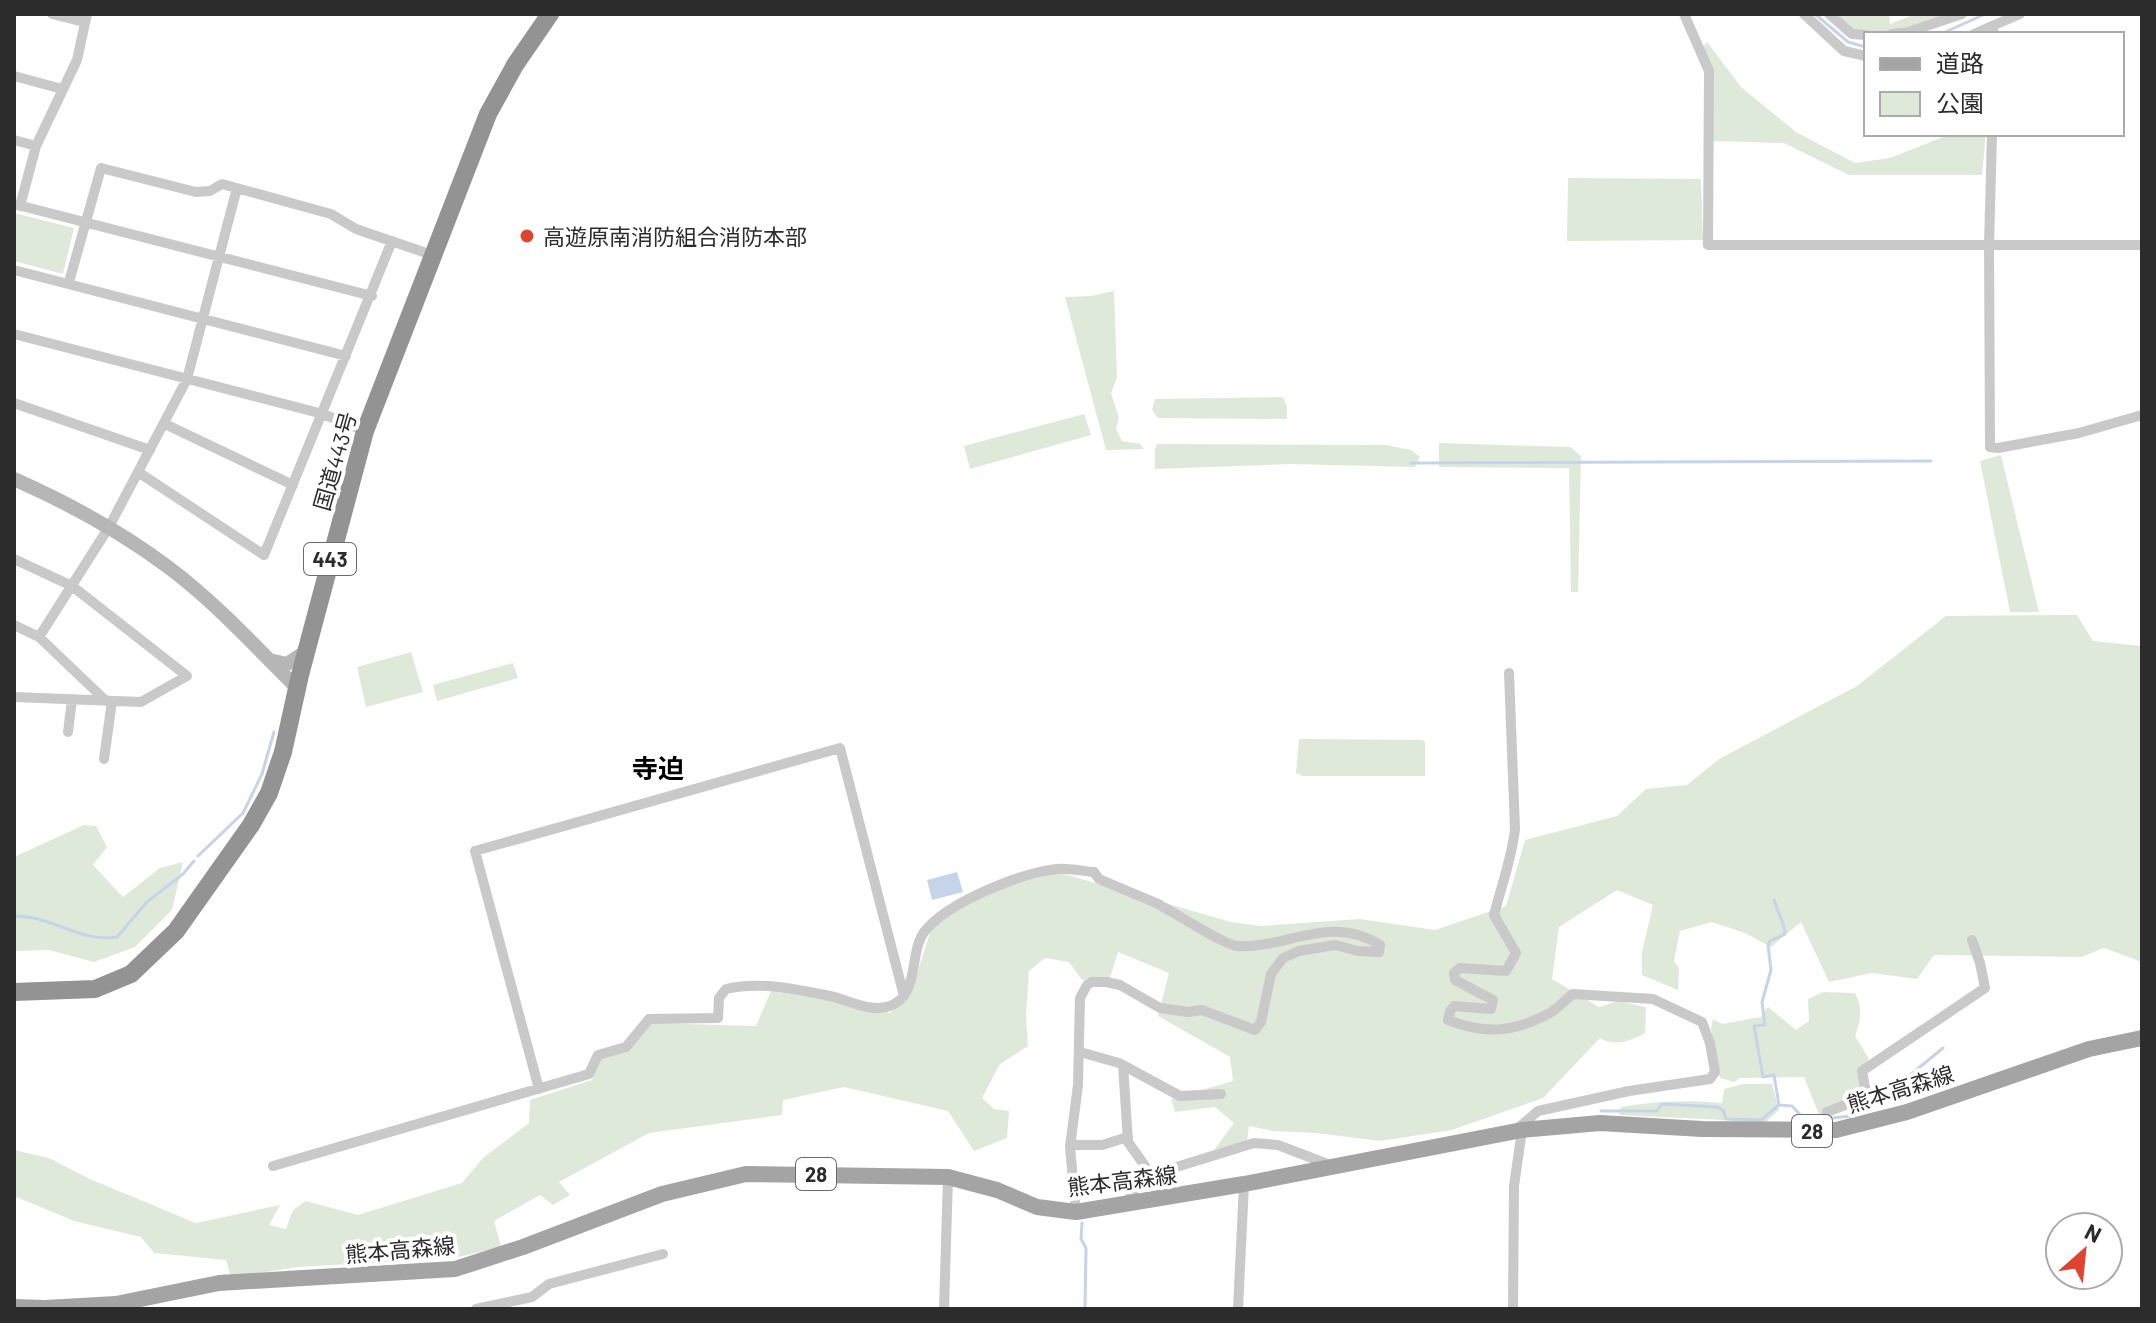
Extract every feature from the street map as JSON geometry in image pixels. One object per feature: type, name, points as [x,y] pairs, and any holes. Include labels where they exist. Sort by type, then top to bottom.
[{"type":"highway","name":"国道443号","points":[[14,992],[95,989],[131,974],[176,931],[251,825],[269,793],[283,752],[305,652],[365,431],[488,114],[515,65],[550,14]]},
{"type":"main road","name":"熊本高森線","points":[[14,1307],[117,1306],[219,1283],[455,1269],[523,1247],[662,1194],[746,1174],[948,1177],[997,1190],[1037,1207],[1076,1212],[1244,1184],[1517,1131],[1600,1123],[1702,1129],[1827,1130],[1907,1112],[2089,1049],[2142,1038]]},
{"type":"street","points":[[52,14],[86,18],[77,60],[36,146],[17,205],[372,296]]},
{"type":"street","points":[[1684,14],[1709,71],[1708,245],[2142,245]]},
{"type":"street","points":[[1804,14],[1844,51],[1864,56]]},
{"type":"street","points":[[1829,14],[1852,34],[1864,35]]},
{"type":"street","points":[[1908,32],[1962,14]]},
{"type":"street","points":[[1993,30],[2020,14]]},
{"type":"street","points":[[14,76],[62,89]]},
{"type":"street","points":[[1992,136],[1990,447],[2079,433],[2142,415]]},
{"type":"street","points":[[14,140],[36,146]]},
{"type":"street","points":[[69,282],[101,168],[196,192],[210,191],[218,184],[237,188],[331,214],[356,229],[432,255]]},
{"type":"street","points":[[39,637],[109,527],[187,379],[237,188]]},
{"type":"street","points":[[138,472],[264,555],[392,241]]},
{"type":"street","points":[[14,270],[346,356]]},
{"type":"street","points":[[14,334],[323,414],[365,431]]},
{"type":"street","points":[[14,403],[150,450]]},
{"type":"street","points":[[165,424],[293,485]]},
{"type":"street","points":[[14,479],[109,527],[168,567],[214,606],[297,688]]},
{"type":"street","points":[[14,559],[72,586],[187,676],[141,702],[14,697]]},
{"type":"street","points":[[14,625],[39,637],[109,701]]},
{"type":"street","points":[[268,659],[287,664],[305,652]]},
{"type":"street","points":[[1509,673],[1515,829],[1513,851],[1506,863],[1494,915],[1516,953],[1506,971],[1460,968],[1454,973],[1455,980],[1462,986],[1493,1000],[1491,1009],[1454,1006],[1448,1020],[1467,1027],[1500,1032],[1549,1014],[1573,994],[1653,999],[1702,1022],[1710,1043],[1715,1072],[1710,1079],[1629,1091],[1538,1111],[1517,1131],[1513,1309]]},
{"type":"street","points":[[68,732],[72,699]]},
{"type":"street","points":[[104,759],[109,701]]},
{"type":"street","points":[[539,1089],[475,851],[840,748],[904,996]]},
{"type":"street","points":[[273,1166],[589,1074],[598,1055],[626,1047],[649,1019],[718,1018],[719,998],[726,989],[777,986],[833,996],[872,1008],[891,1005],[904,996],[912,980],[918,944],[925,930],[952,908],[998,886],[1057,869],[1094,872],[1099,879],[1157,904],[1234,946],[1310,934],[1349,932],[1366,936],[1380,945],[1379,952],[1335,945],[1299,951],[1283,958],[1271,974],[1261,1022],[1255,1030],[1202,1010],[1188,1012],[1160,1008],[1120,985],[1092,982],[1087,985],[1080,998],[1080,1052],[1070,1145],[1076,1212]]},
{"type":"street","points":[[1827,1130],[1827,1112],[1863,1098],[1866,1093],[1862,1071],[1985,988],[1972,940]]},
{"type":"street","points":[[1080,1052],[1123,1065],[1180,1096],[1221,1094]]},
{"type":"street","points":[[1123,1065],[1128,1137],[1152,1176]]},
{"type":"street","points":[[1070,1145],[1102,1145],[1128,1137]]},
{"type":"street","points":[[1126,1204],[1137,1186],[1152,1176],[1254,1143],[1278,1145],[1333,1166]]},
{"type":"street","points":[[944,1309],[948,1177]]},
{"type":"street","points":[[1238,1309],[1244,1184]]},
{"type":"street","points":[[476,1309],[532,1297],[549,1284],[663,1254]]},
{"type":"green space","points":[[1834,14],[1889,14],[1890,24],[1916,14],[1948,14],[1880,32],[1863,32],[1846,25]]},
{"type":"green space","points":[[1707,42],[1741,87],[1796,132],[1855,163],[1890,158],[1946,136],[1986,136],[1982,175],[1849,175],[1784,143],[1713,141],[1703,47]]},
{"type":"green space","points":[[1568,178],[1701,179],[1703,240],[1567,241]]},
{"type":"green space","points":[[14,213],[74,228],[63,274],[14,261]]},
{"type":"green space","points":[[1114,291],[1117,378],[1111,393],[1119,418],[1116,429],[1122,441],[1140,444],[1144,449],[1106,450],[1065,297]]},
{"type":"green space","points":[[1283,397],[1287,419],[1158,418],[1152,410],[1155,399]]},
{"type":"green space","points":[[1084,414],[1091,435],[970,469],[964,446]]},
{"type":"green space","points":[[1439,443],[1570,447],[1581,456],[1578,592],[1571,592],[1569,468],[1439,467]]},
{"type":"green space","points":[[1157,444],[1386,445],[1411,450],[1420,457],[1415,467],[1291,464],[1155,469]]},
{"type":"green space","points":[[2001,455],[2039,612],[2010,612],[1980,461]]},
{"type":"green space","points":[[2077,615],[2093,641],[2142,646],[2142,962],[2104,948],[2081,957],[1934,955],[1917,979],[1872,973],[1829,982],[1801,922],[1771,947],[1745,933],[1712,922],[1680,931],[1674,961],[1679,968],[1678,990],[1642,975],[1642,952],[1653,905],[1617,890],[1559,927],[1552,979],[1599,1007],[1618,1001],[1646,1007],[1645,1033],[1622,1042],[1600,1038],[1543,1098],[1452,1130],[1380,1141],[1249,1126],[1247,1142],[1214,1150],[1234,1123],[1215,1107],[1175,1112],[1171,1099],[1233,1081],[1230,1057],[1158,1016],[1169,973],[1118,952],[1110,978],[1082,980],[1069,962],[1045,958],[1029,971],[1026,1015],[1028,1046],[1000,1064],[982,1098],[994,1109],[1009,1111],[1007,1138],[974,1151],[948,1111],[844,1087],[783,1100],[782,1115],[649,1133],[559,1182],[570,1195],[553,1205],[540,1195],[494,1221],[501,1247],[454,1258],[297,1267],[235,1277],[230,1274],[226,1260],[154,1253],[141,1237],[74,1221],[14,1196],[14,1150],[49,1158],[92,1180],[196,1223],[280,1205],[269,1225],[286,1229],[293,1210],[306,1201],[358,1215],[462,1183],[483,1158],[529,1123],[530,1100],[592,1080],[601,1059],[652,1023],[756,1026],[771,991],[834,1000],[890,1013],[910,995],[931,930],[955,910],[1001,888],[1057,872],[1231,922],[1261,926],[1360,919],[1435,930],[1506,906],[1525,840],[1617,816],[1646,789],[1687,785],[1719,759],[1857,686],[1946,616]]},
{"type":"green space","points":[[411,652],[423,692],[366,707],[357,667]]},
{"type":"green space","points":[[513,663],[518,678],[437,701],[433,685]]},
{"type":"green space","points":[[1299,739],[1422,740],[1425,742],[1425,776],[1303,776],[1296,773]]},
{"type":"green space","points":[[84,825],[96,826],[107,847],[93,865],[123,897],[160,868],[183,862],[172,910],[135,947],[94,962],[49,950],[14,951],[14,857]]},
{"type":"green space","points":[[1823,992],[1855,993],[1858,999],[1860,1014],[1855,1036],[1869,1059],[1857,1073],[1861,1088],[1859,1096],[1820,1117],[1804,1077],[1740,1078],[1734,1082],[1720,1078],[1711,1028],[1713,1019],[1722,1024],[1761,1017],[1768,1007],[1796,1030],[1809,1021],[1808,999]]},
{"type":"green space","points":[[1743,1084],[1772,1084],[1779,1110],[1766,1122],[1619,1115],[1621,1107],[1646,1103],[1722,1103],[1724,1089]]},
{"type":"water","points":[[957,872],[963,892],[932,900],[927,880]]},
{"type":"waterway","points":[[1815,14],[1848,42],[1864,46]]},
{"type":"waterway","points":[[1945,32],[1985,14]]},
{"type":"waterway","points":[[1411,463],[1931,461]]},
{"type":"waterway","points":[[198,856],[243,813],[262,774],[274,732]]},
{"type":"waterway","points":[[14,916],[42,920],[91,936],[117,937],[147,902],[183,874],[194,861]]},
{"type":"waterway","points":[[1774,900],[1785,934],[1768,945],[1771,970],[1762,1002],[1765,1025],[1754,1026],[1763,1077],[1774,1075],[1779,1105]]},
{"type":"waterway","points":[[1601,1111],[1657,1111],[1662,1104],[1717,1107],[1723,1110],[1726,1119],[1761,1120],[1779,1105],[1792,1106],[1806,1121],[1851,1116],[1886,1095],[1943,1048]]},
{"type":"waterway","points":[[1082,1223],[1081,1239],[1086,1248],[1085,1309]]},
{"type":"place","name":"高遊原南消防組合消防本部","points":[[527,236]]},
{"type":"district","name":"寺迫","points":[[658,767]]}]
